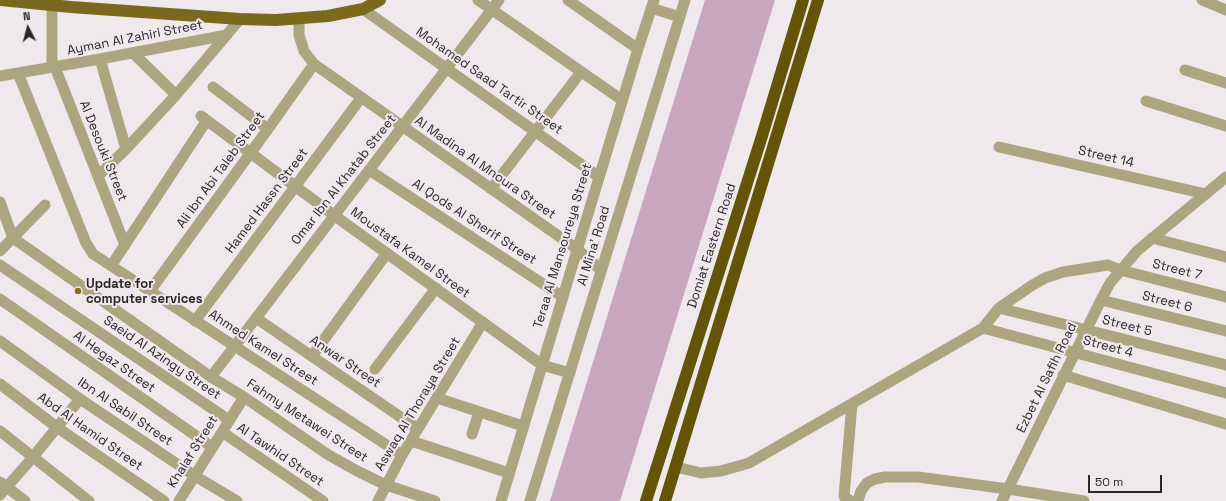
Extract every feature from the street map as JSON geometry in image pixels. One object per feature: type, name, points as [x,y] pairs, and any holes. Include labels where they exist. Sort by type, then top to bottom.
[{"type":"highway","name":"Domiat Eastern Road","points":[[646,501],[762,136],[803,0]]},
{"type":"highway","points":[[665,501],[818,0]]},
{"type":"highway","points":[[762,136],[776,140]]},
{"type":"main road","points":[[1,0],[52,6],[74,4],[103,5],[240,19],[276,20],[328,16],[362,9],[380,0]]},
{"type":"street","points":[[478,0],[622,100]]},
{"type":"street","name":"Omar Ibn Al Khatab Street","points":[[211,377],[499,0]]},
{"type":"street","points":[[568,0],[638,49]]},
{"type":"street","name":"Al Mina' Road","points":[[530,501],[685,0]]},
{"type":"street","points":[[1202,0],[1226,10]]},
{"type":"street","points":[[652,3],[680,17]]},
{"type":"street","name":"Teraa Al Mansoureya Street","points":[[501,501],[652,3]]},
{"type":"street","points":[[52,6],[53,67]]},
{"type":"street","name":"Mohamed Saad Tartir Street","points":[[362,9],[599,177]]},
{"type":"street","name":"Al Madina Al Mnoura Street","points":[[299,18],[299,35],[304,51],[314,64],[577,249],[601,270]]},
{"type":"street","points":[[98,176],[126,149],[176,95],[240,19]]},
{"type":"street","name":"Ayman Al Zahiri Street","points":[[0,76],[227,35]]},
{"type":"street","points":[[133,53],[176,95]]},
{"type":"street","points":[[100,59],[126,149]]},
{"type":"street","name":"Ali Ibn Abi Taleb Street","points":[[150,291],[314,64]]},
{"type":"street","name":"Al Desouki Street","points":[[53,67],[125,245]]},
{"type":"street","points":[[1184,70],[1226,83]]},
{"type":"street","points":[[491,189],[582,72]]},
{"type":"street","name":"Ahmed Kamel Street","points":[[18,73],[86,243],[93,254],[402,454]]},
{"type":"street","points":[[213,87],[268,129]]},
{"type":"street","name":"Hamed Hassn Street","points":[[195,321],[361,98]]},
{"type":"street","points":[[1146,101],[1226,126]]},
{"type":"street","name":"Moustafa Kamel Street","points":[[125,245],[204,118],[335,216],[542,365],[570,373]]},
{"type":"street","name":"Street 14","points":[[999,147],[1206,194]]},
{"type":"street","name":"Al Qods Al Sherif Street","points":[[370,170],[563,297]]},
{"type":"street","name":"Ezbet Al Safih Road","points":[[1002,501],[1063,375],[1110,283],[1120,270],[1152,238],[1206,194],[1223,183]]},
{"type":"street","points":[[0,202],[13,238]]},
{"type":"street","points":[[0,251],[45,205]]},
{"type":"street","name":"Fahmy Metawei Street","points":[[13,238],[211,377],[327,454],[386,485],[435,501]]},
{"type":"street","points":[[1152,238],[1226,257]]},
{"type":"street","points":[[111,266],[125,245]]},
{"type":"street","points":[[312,356],[387,253]]},
{"type":"street","name":"Saeid Al Azingy Street","points":[[0,265],[229,420]]},
{"type":"street","name":"Street 7","points":[[983,328],[999,308],[1030,286],[1045,278],[1063,272],[1084,270],[1103,265],[1108,265],[1120,270],[1226,297]]},
{"type":"street","points":[[375,369],[436,288]]},
{"type":"street","name":"Al Hegaz Street","points":[[0,299],[212,447]]},
{"type":"street","name":"Street 6","points":[[1101,300],[1226,331]]},
{"type":"street","name":"Street 5","points":[[999,308],[1226,365]]},
{"type":"street","name":"Anwar Street","points":[[256,318],[418,429]]},
{"type":"street","name":"Aswaq Al Thoraya Street","points":[[378,501],[402,454],[483,322]]},
{"type":"street","points":[[676,467],[701,473],[721,471],[750,463],[983,328]]},
{"type":"street","name":"Street 4","points":[[983,328],[1226,392]]},
{"type":"street","name":"Ibn Al Sabil Street","points":[[0,341],[80,399],[195,476],[237,501]]},
{"type":"street","points":[[1063,375],[1226,424]]},
{"type":"street","name":"Abd Al Hamid Street","points":[[0,384],[58,428],[164,501]]},
{"type":"street","name":"Khalaf Street","points":[[179,501],[244,398]]},
{"type":"street","points":[[437,398],[524,426]]},
{"type":"street","points":[[25,501],[2,489],[33,457],[80,399]]},
{"type":"street","points":[[851,501],[844,496],[852,404]]},
{"type":"street","points":[[472,434],[480,412]]},
{"type":"street","points":[[0,431],[90,501]]},
{"type":"street","name":"Al Tawhid Street","points":[[222,432],[323,501]]},
{"type":"street","points":[[411,441],[509,473]]},
{"type":"street","points":[[858,501],[861,491],[867,483],[875,479],[885,477],[918,476],[1084,501]]},
{"type":"shaded area","points":[[705,0],[775,0],[620,501],[550,501]]},
{"type":"place","name":"Update for computer services","points":[[78,291]]}]
